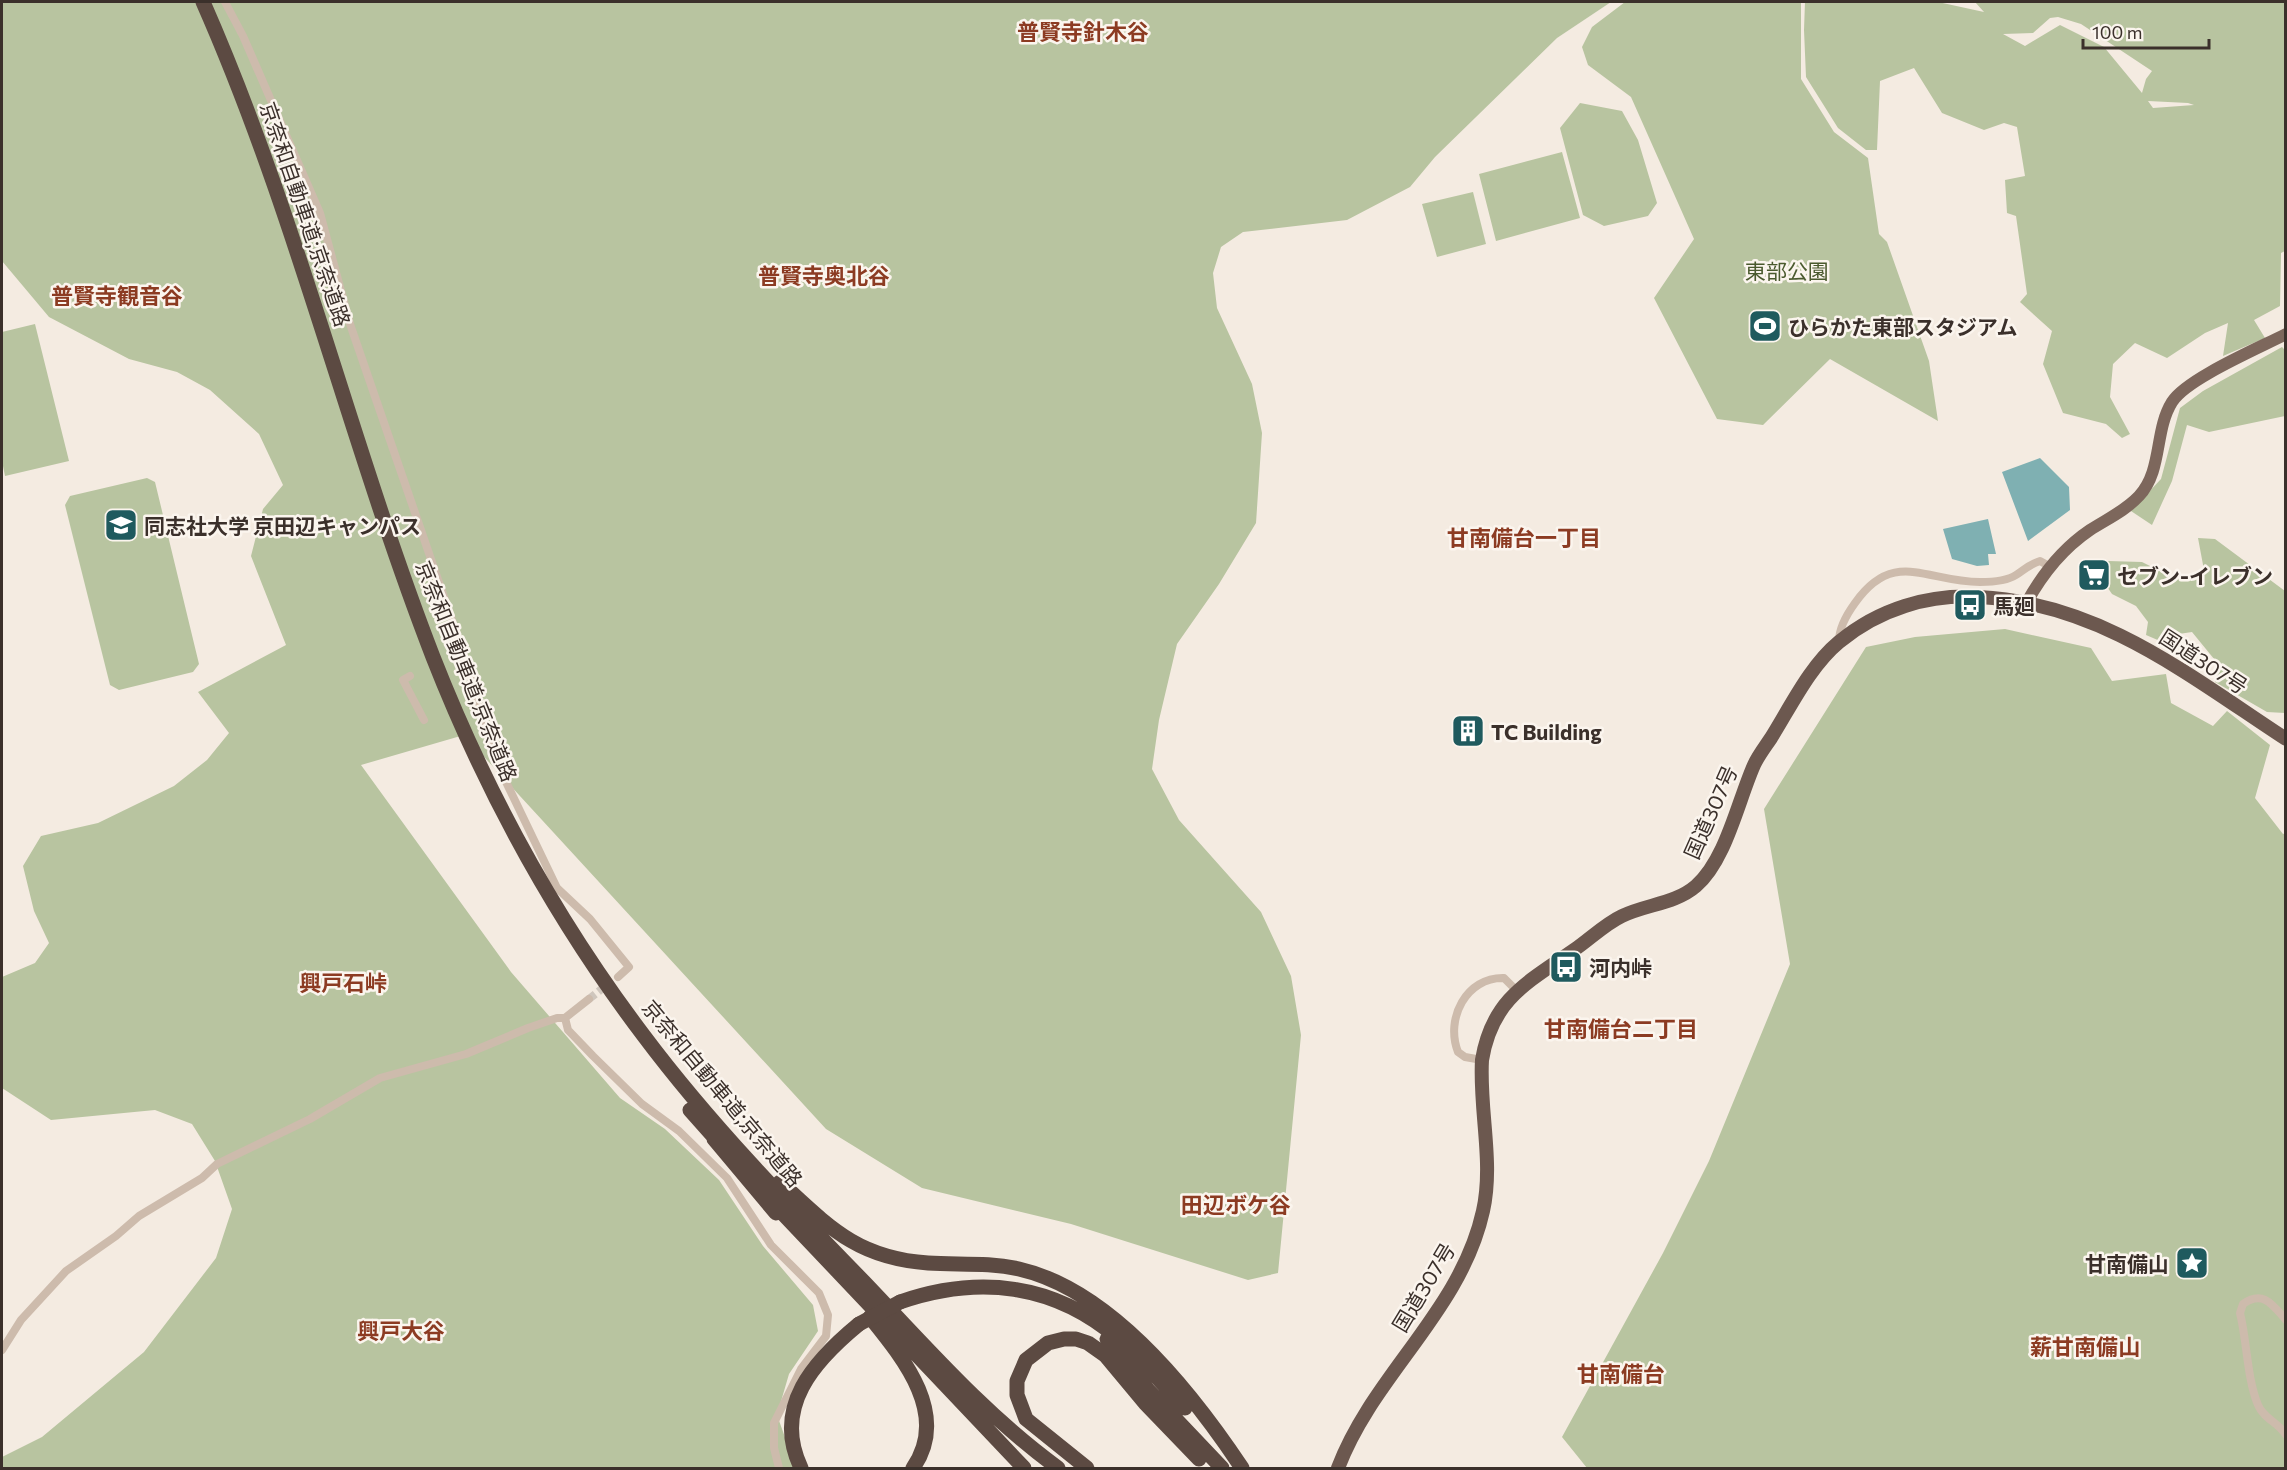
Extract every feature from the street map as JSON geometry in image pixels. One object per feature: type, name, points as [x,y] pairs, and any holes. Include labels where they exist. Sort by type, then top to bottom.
[{"type":"highway","name":"京奈和自動車道;京奈道路","points":[[198,2],[228,69],[265,168],[415,625],[466,749],[501,819],[564,932],[637,1041],[705,1127],[1024,1468]]},
{"type":"highway","name":"京奈和自動車道;京奈道路","points":[[203,2],[270,166],[391,538],[434,659],[471,747],[514,834],[569,929],[644,1036],[703,1110],[782,1197],[973,1395],[1006,1428],[1058,1468]]},
{"type":"highway","name":"国道307号","points":[[1338,1468],[1349,1439],[1430,1322],[1467,1263],[1486,1191],[1482,1060],[1485,1043],[1493,1022],[1516,990],[1620,916],[1676,899],[1703,880],[1723,844],[1755,764],[1812,673],[1839,642],[1884,614],[1926,598],[1960,596],[2027,602],[2056,608],[2098,625],[2156,654],[2286,739]]},
{"type":"highway","points":[[703,1110],[826,1223],[873,1253],[928,1263],[988,1264],[1020,1269],[1048,1279],[1097,1306],[1163,1367],[1216,1430],[1241,1468]]},
{"type":"highway","points":[[705,1127],[798,1240],[866,1311],[907,1364],[921,1396],[927,1431],[921,1456],[913,1468]]},
{"type":"highway","points":[[801,1468],[791,1435],[794,1407],[816,1365],[863,1327],[903,1306],[940,1290],[993,1286],[1028,1292],[1078,1310],[1103,1326],[1128,1348],[1241,1468]]},
{"type":"highway","points":[[903,1306],[948,1296],[992,1294],[1037,1303],[1075,1318],[1107,1339],[1148,1390],[1222,1468]]},
{"type":"highway","points":[[811,1468],[804,1458],[799,1433],[805,1402],[828,1363],[863,1327]]},
{"type":"highway","points":[[1087,1468],[1026,1419],[1017,1395],[1017,1381],[1026,1360],[1035,1351],[1064,1339],[1076,1339],[1088,1343],[1105,1355],[1145,1403],[1211,1468]]},
{"type":"main road","points":[[2027,602],[2049,566],[2062,551],[2088,531],[2128,508],[2141,494],[2152,475],[2160,434],[2172,402],[2185,388],[2286,334]]},
{"type":"street","points":[[225,2],[243,36],[320,213],[371,395],[464,655],[495,759],[557,888],[590,919],[629,968],[618,977]]},
{"type":"street","points":[[1839,642],[1841,626],[1850,611],[1869,585],[1884,575],[1904,570],[1981,582],[2015,576],[2031,564],[2040,561],[2049,566]]},
{"type":"street","points":[[455,658],[464,655]]},
{"type":"street","points":[[410,676],[403,680],[424,720]]},
{"type":"street","points":[[1482,1060],[1465,1057],[1458,1052],[1455,1034],[1460,1005],[1475,986],[1494,978],[1504,978],[1516,990]]},
{"type":"street","points":[[2,1350],[21,1320],[66,1271],[116,1236],[139,1216],[202,1178],[218,1164],[310,1119],[380,1078],[466,1054],[548,1021],[565,1018],[589,999]]},
{"type":"street","points":[[565,1018],[568,1030],[593,1056],[642,1104],[679,1131],[727,1178],[771,1245],[819,1293],[828,1315],[825,1336],[801,1369],[774,1424],[774,1448],[779,1468]]},
{"type":"street","points":[[2286,1320],[2274,1305],[2259,1298],[2252,1298],[2243,1304],[2240,1313],[2258,1404],[2270,1421],[2282,1429],[2286,1435]]},
{"type":"green space","points":[[2,2],[1611,2],[1557,38],[1435,157],[1410,187],[1347,220],[1243,232],[1221,247],[1213,273],[1217,308],[1252,384],[1262,433],[1256,523],[1219,584],[1177,644],[1159,720],[1152,769],[1179,820],[1261,912],[1291,976],[1301,1035],[1278,1273],[1248,1280],[1071,1224],[922,1188],[826,1129],[464,735],[361,765],[511,972],[620,1098],[665,1129],[719,1180],[763,1246],[813,1305],[818,1331],[789,1374],[777,1415],[796,1468],[2,1468],[2,1457],[42,1437],[144,1352],[216,1258],[232,1209],[215,1161],[192,1124],[155,1110],[51,1120],[2,1088],[2,977],[35,963],[49,943],[34,911],[23,866],[41,836],[98,823],[174,786],[207,760],[229,733],[198,692],[286,645],[251,556],[263,509],[283,485],[259,434],[210,390],[177,372],[129,359],[49,317],[2,261]]},
{"type":"green space","name":"東部公園","points":[[1625,2],[1801,2],[1801,79],[1834,132],[1868,158],[1879,234],[1887,242],[1929,361],[1938,421],[1830,359],[1763,425],[1717,419],[1654,298],[1694,239],[1631,97],[1588,65],[1582,47],[1592,27]]},
{"type":"green space","points":[[1805,2],[1938,2],[1984,12],[1975,2],[2285,2],[2285,251],[2281,253],[2280,306],[2254,320],[2265,338],[2223,356],[2228,323],[2205,333],[2167,358],[2135,343],[2113,364],[2110,397],[2130,434],[2122,438],[2106,424],[2063,413],[2043,364],[2052,331],[2020,302],[2027,294],[2016,216],[2007,213],[2005,180],[2025,176],[2017,127],[2004,123],[1984,130],[1942,113],[1914,68],[1880,81],[1877,150],[1866,150],[1838,128],[1806,77]],"holes":[[[2058,17],[2081,24],[2152,71],[2146,79],[2142,93],[2104,47],[2060,25],[2025,46],[2003,34],[2033,33],[2050,18]],[[2148,101],[2188,103],[2194,105],[2153,108]]]},
{"type":"green space","points":[[1580,103],[1622,111],[1638,140],[1657,203],[1648,216],[1604,226],[1583,215],[1560,128]]},
{"type":"green space","points":[[1562,152],[1580,218],[1496,241],[1479,174]]},
{"type":"green space","points":[[1473,192],[1486,244],[1437,257],[1422,204]]},
{"type":"green space","points":[[35,324],[69,461],[5,476],[2,461],[2,332]]},
{"type":"green space","points":[[2282,347],[2285,350],[2285,416],[2209,432],[2187,425],[2172,481],[2152,525],[2131,511],[2161,479],[2180,408],[2203,391]]},
{"type":"green space","points":[[147,478],[155,482],[199,664],[193,672],[119,690],[110,685],[65,505],[70,496]]},
{"type":"green space","points":[[2198,538],[2215,539],[2285,591],[2285,713],[2267,712],[2215,682],[2219,665],[2192,632],[2172,635],[2167,644],[2146,635],[2148,622],[2136,606],[2112,594],[2099,575],[2108,561],[2142,562],[2176,579],[2204,570]]},
{"type":"green space","points":[[2005,629],[2091,648],[2112,681],[2166,674],[2171,703],[2213,726],[2227,711],[2270,745],[2255,798],[2283,834],[2286,833],[2285,1468],[1587,1468],[1562,1437],[1663,1253],[1709,1161],[1790,964],[1764,809],[1866,647],[1915,637]]},
{"type":"water","points":[[2040,458],[2069,487],[2070,510],[2028,541],[2002,472]]},
{"type":"water","points":[[1988,519],[1996,554],[1988,554],[1989,565],[1977,566],[1952,559],[1943,529]]},
{"type":"tunnel","points":[[589,999],[609,983]]},
{"type":"place","name":"ひらかた東部スタジアム","points":[[1765,326]]},
{"type":"place","name":"同志社大学 京田辺キャンパス","points":[[121,525]]},
{"type":"place","name":"セブン-イレブン","points":[[2094,575]]},
{"type":"place","name":"馬廻","points":[[1970,605]]},
{"type":"place","name":"TC Building","points":[[1468,731]]},
{"type":"place","name":"河内峠","points":[[1566,967]]},
{"type":"place","name":"甘南備山","points":[[2192,1263]]},
{"type":"district","name":"普賢寺針木谷","points":[[1083,31]]},
{"type":"district","name":"普賢寺奥北谷","points":[[824,275]]},
{"type":"district","name":"普賢寺観音谷","points":[[117,295]]},
{"type":"district","name":"甘南備台一丁目","points":[[1524,537]]},
{"type":"district","name":"興戸石峠","points":[[343,982]]},
{"type":"district","name":"甘南備台二丁目","points":[[1621,1028]]},
{"type":"district","name":"田辺ボケ谷","points":[[1236,1204]]},
{"type":"district","name":"興戸大谷","points":[[401,1330]]},
{"type":"district","name":"薪甘南備山","points":[[2085,1346]]},
{"type":"district","name":"甘南備台","points":[[1621,1373]]}]
